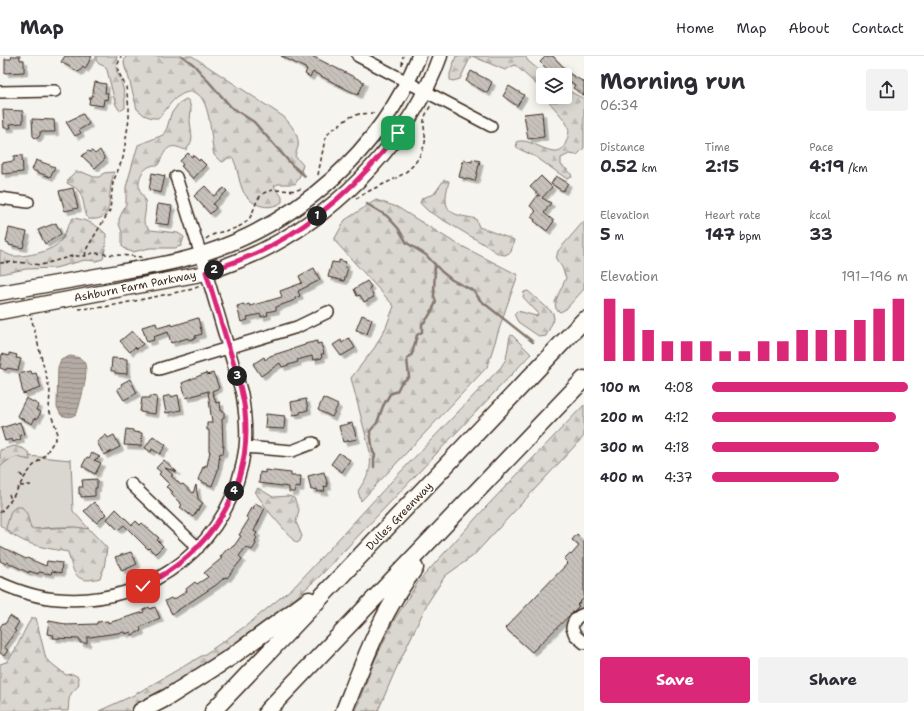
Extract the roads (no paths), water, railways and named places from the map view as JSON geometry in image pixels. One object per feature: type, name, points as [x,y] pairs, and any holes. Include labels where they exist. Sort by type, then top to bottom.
[{"type":"highway","name":"Dulles Greenway","points":[[213,711],[584,320]]},
{"type":"highway","points":[[267,711],[584,379]]},
{"type":"highway","points":[[344,711],[370,644],[402,584],[517,449]]},
{"type":"highway","points":[[141,711],[174,693],[231,657],[341,577]]},
{"type":"main road","name":"Ashburn Farm Parkway","points":[[0,294],[134,269],[199,250],[235,242],[254,232],[302,204],[346,167],[366,145],[384,121],[403,79],[419,56]]},
{"type":"main road","name":"Ashburn Farm Parkway","points":[[0,312],[206,272],[268,248],[312,220],[336,201],[359,180],[381,156],[413,112],[440,56]]},
{"type":"street","points":[[358,56],[491,126]]},
{"type":"street","points":[[0,92],[56,91]]},
{"type":"street","points":[[0,583],[25,593],[57,600],[80,600],[104,597],[130,591],[155,580],[178,565],[198,548],[216,526],[230,501],[240,475],[245,447],[245,413],[242,394],[176,177]]},
{"type":"street","points":[[0,198],[28,202]]},
{"type":"street","points":[[159,369],[297,328],[328,312]]},
{"type":"street","points":[[245,447],[292,451],[313,443]]},
{"type":"street","points":[[131,484],[198,548]]},
{"type":"street","points":[[584,614],[574,620],[572,628],[575,636],[584,643]]},
{"type":"waterway","points":[[182,56],[194,65],[231,107],[254,122],[292,165],[305,176]]},
{"type":"waterway","points":[[367,204],[387,216],[398,228],[407,243],[426,255],[452,280],[474,291],[480,300],[533,342]]},
{"type":"waterway","points":[[374,467],[375,455],[373,452],[370,431],[377,423],[383,406],[390,394],[397,391],[401,383],[409,377],[407,359],[412,354],[417,335],[422,332],[422,324],[432,311],[436,302],[434,296],[435,264]]}]
